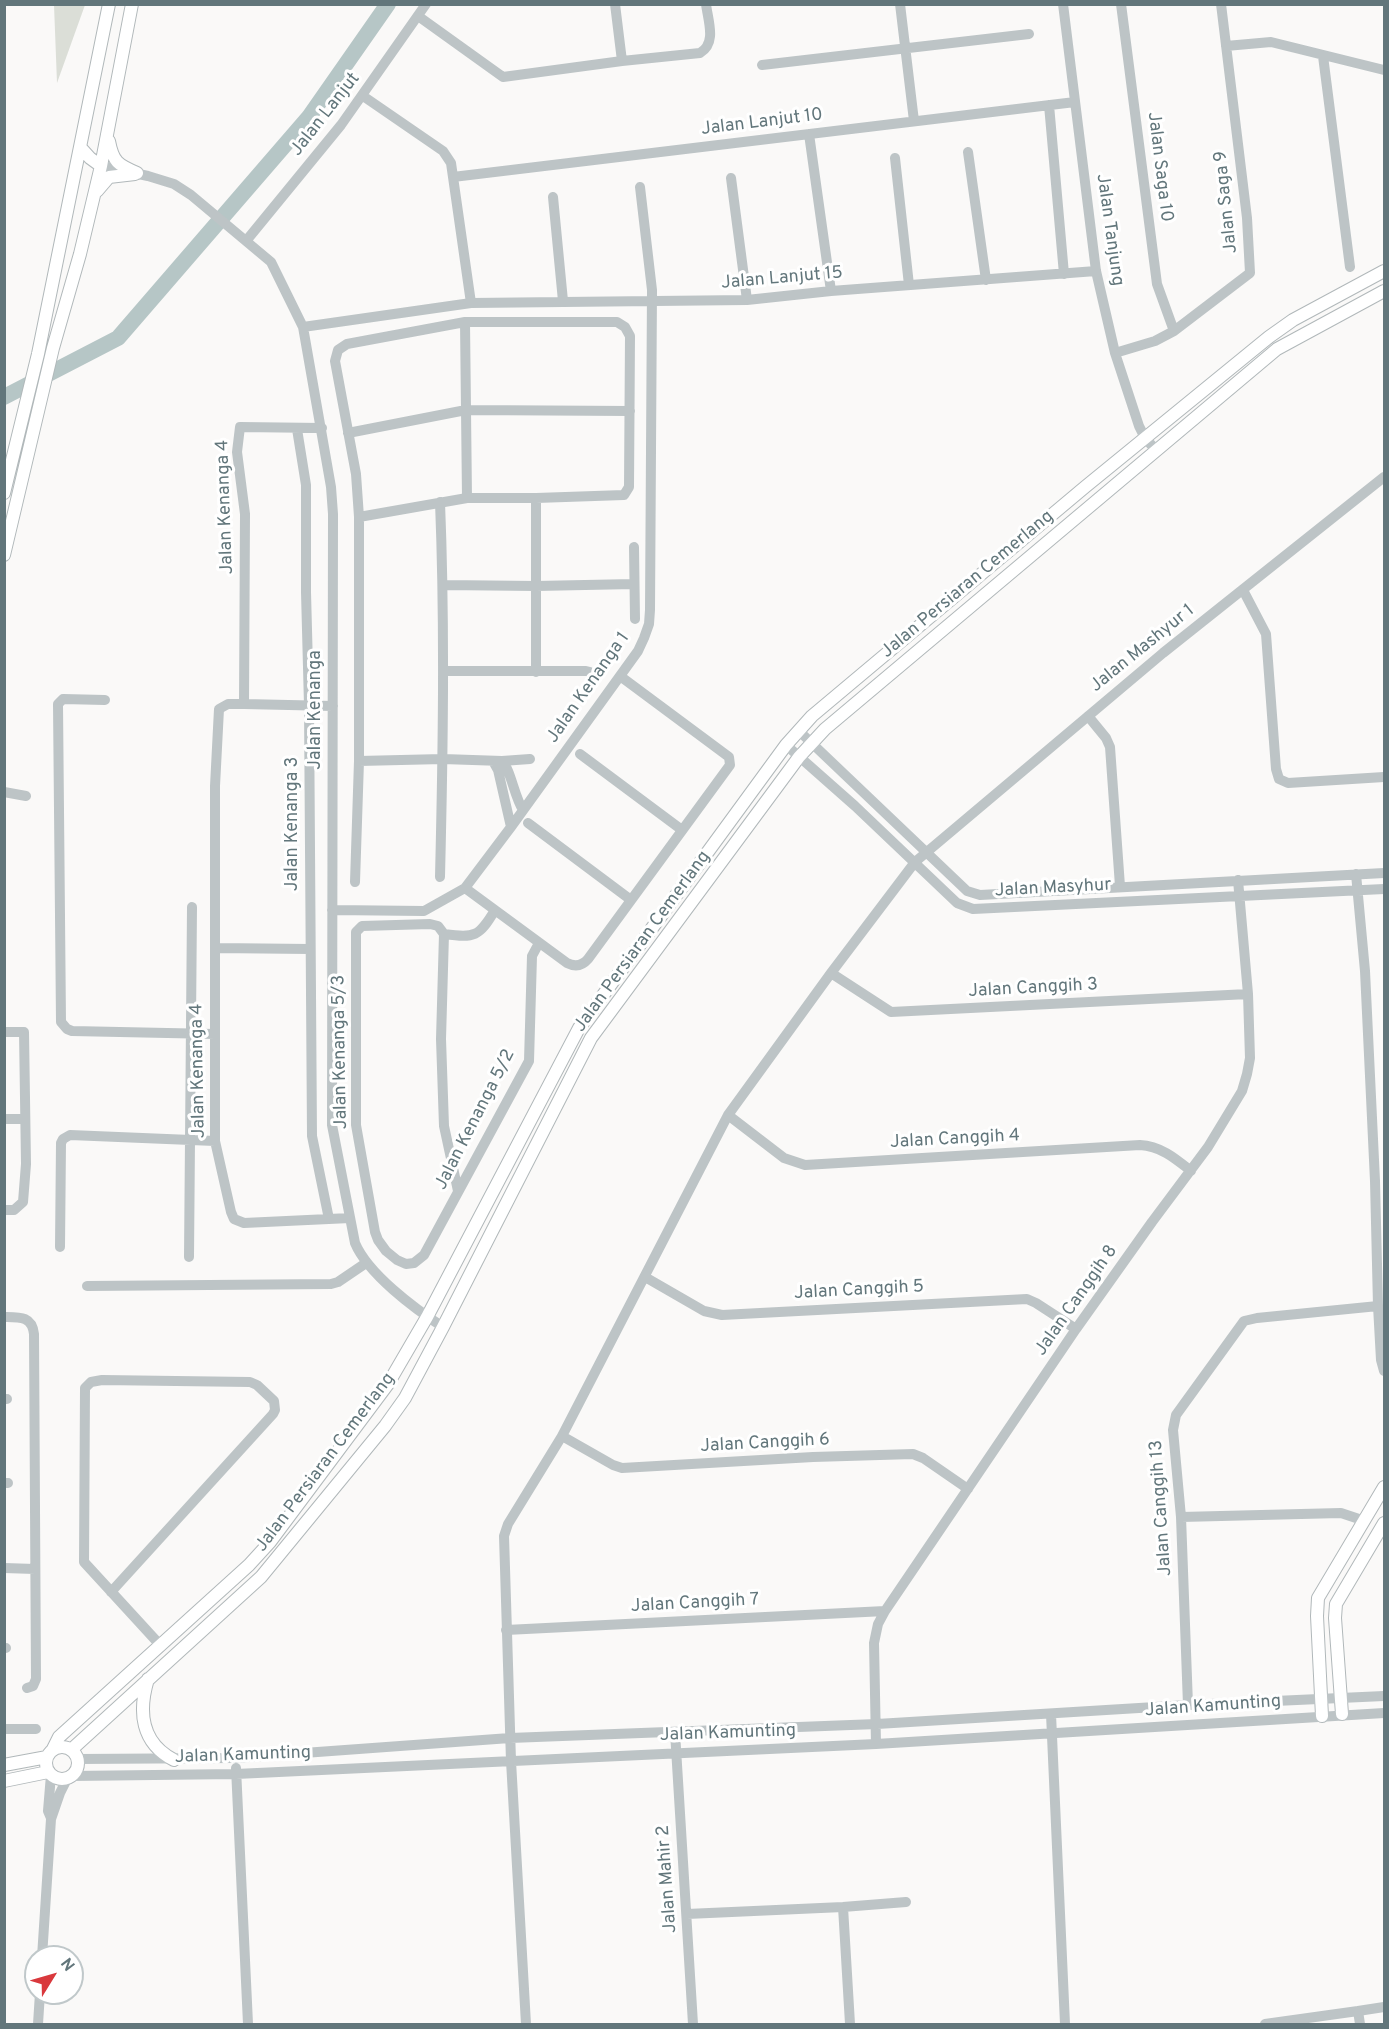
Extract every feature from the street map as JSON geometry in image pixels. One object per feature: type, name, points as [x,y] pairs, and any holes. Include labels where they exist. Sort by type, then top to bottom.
[{"type":"main road","points":[[4,493],[38,354],[110,4]]},
{"type":"main road","points":[[4,555],[53,348],[81,254],[108,135],[132,4]]},
{"type":"main road","points":[[108,135],[110,152],[115,161],[137,173]]},
{"type":"main road","points":[[80,147],[101,166]]},
{"type":"main road","points":[[75,178],[86,169],[101,166]]},
{"type":"main road","points":[[94,194],[102,182],[109,177],[137,173]]},
{"type":"main road","name":"Jalan Persiaran Cemerlang","points":[[50,1753],[61,1736],[249,1565],[270,1542],[368,1414],[427,1317],[579,1028],[786,745],[821,709],[1145,438],[1285,326],[1384,271]]},
{"type":"main road","name":"Jalan Persiaran Cemerlang","points":[[74,1755],[148,1678],[261,1577],[385,1426],[405,1398],[443,1327],[591,1038],[799,757],[825,729],[1277,349],[1384,291]]},
{"type":"main road","points":[[1322,1716],[1318,1598],[1384,1487]]},
{"type":"main road","points":[[1342,1714],[1336,1604],[1384,1523]]},
{"type":"main road","points":[[148,1678],[143,1704],[145,1727],[157,1749],[174,1760]]},
{"type":"main road","points":[[4,1765],[50,1753],[62,1747],[74,1755],[77,1768],[70,1778],[57,1779],[50,1773],[46,1767],[50,1753]]},
{"type":"main road","points":[[4,1780],[50,1773]]},
{"type":"street","name":"Jalan Lanjut","points":[[246,241],[363,96],[426,4]]},
{"type":"street","points":[[615,4],[622,61]]},
{"type":"street","points":[[418,16],[503,77],[700,53],[707,49],[711,41],[706,4]]},
{"type":"street","points":[[900,4],[914,121]]},
{"type":"street","name":"Jalan Tanjung","points":[[1064,4],[1096,271],[1115,353],[1138,426],[1156,450]]},
{"type":"street","name":"Jalan Saga 10","points":[[1120,4],[1157,284],[1174,331]]},
{"type":"street","name":"Jalan Saga 9","points":[[1115,353],[1155,341],[1174,331],[1250,273],[1247,218],[1221,4]]},
{"type":"street","points":[[762,65],[1029,34]]},
{"type":"street","points":[[1226,46],[1271,42],[1384,70]]},
{"type":"street","points":[[1323,56],[1350,267]]},
{"type":"street","points":[[363,96],[443,151],[451,163],[471,303]]},
{"type":"street","name":"Jalan Lanjut 10","points":[[453,177],[1076,102]]},
{"type":"street","points":[[1049,105],[1064,274]]},
{"type":"street","points":[[809,134],[831,291]]},
{"type":"street","points":[[968,152],[986,280]]},
{"type":"street","points":[[895,158],[909,285]]},
{"type":"street","name":"Jalan Kenanga","points":[[101,166],[163,180],[191,195],[265,255],[276,269],[303,327],[322,428],[333,514],[332,1125],[355,1243],[366,1263],[427,1317],[443,1327]]},
{"type":"street","points":[[731,178],[747,300]]},
{"type":"street","name":"Jalan Kenanga 1","points":[[332,910],[424,911],[465,888],[638,651],[649,624],[651,302],[640,187]]},
{"type":"street","points":[[553,197],[563,301]]},
{"type":"street","name":"Jalan Lanjut 15","points":[[303,327],[471,303],[747,300],[831,291],[1096,271]]},
{"type":"street","points":[[465,322],[467,498]]},
{"type":"street","points":[[355,882],[359,761],[359,517],[356,474],[335,361],[338,350],[347,344],[465,322],[620,323],[625,327],[630,336],[630,411],[629,489],[624,495],[467,498],[359,517]]},
{"type":"street","points":[[348,433],[466,410],[630,411]]},
{"type":"street","name":"Jalan Kenanga 4","points":[[244,704],[245,514],[237,452],[240,427],[322,428]]},
{"type":"street","name":"Jalan Kenanga 3","points":[[297,429],[306,485],[312,1136],[329,1219]]},
{"type":"street","name":"Jalan Mashyur 1","points":[[526,2025],[510,1738],[503,1544],[505,1532],[562,1436],[728,1116],[831,973],[915,862],[1088,716],[1384,477]]},
{"type":"street","points":[[536,498],[536,672]]},
{"type":"street","points":[[440,502],[443,585],[440,876]]},
{"type":"street","points":[[634,547],[635,619]]},
{"type":"street","points":[[443,585],[634,584]]},
{"type":"street","points":[[1243,590],[1266,634],[1276,769],[1279,779],[1288,783],[1384,777]]},
{"type":"street","points":[[443,670],[586,671],[595,677]]},
{"type":"street","points":[[465,888],[538,943],[570,964],[579,966],[588,959],[729,768],[730,760],[726,755],[621,676]]},
{"type":"street","points":[[105,700],[63,699],[58,704],[60,1017],[64,1025],[72,1031],[215,1034]]},
{"type":"street","name":"Jalan Kenanga 4","points":[[333,706],[244,704],[223,706],[218,714],[215,786],[215,1141],[231,1212],[237,1221],[350,1218]]},
{"type":"street","points":[[1088,716],[1106,738],[1110,747],[1120,886]]},
{"type":"street","name":"Jalan Masyhur","points":[[799,731],[967,891],[980,895],[1384,873]]},
{"type":"street","name":"Jalan Masyhur","points":[[786,745],[957,903],[973,909],[1384,889]]},
{"type":"street","points":[[580,754],[682,830]]},
{"type":"street","points":[[359,761],[530,759]]},
{"type":"street","points":[[498,761],[507,766],[514,794],[523,810]]},
{"type":"street","points":[[498,761],[498,771],[511,827]]},
{"type":"street","points":[[4,792],[26,796]]},
{"type":"street","points":[[528,823],[631,900]]},
{"type":"street","points":[[1356,874],[1380,1181],[1378,1306],[1381,1360],[1384,1371]]},
{"type":"street","name":"Jalan Canggih 8","points":[[876,1744],[874,1643],[878,1624],[885,1611],[1076,1329],[1208,1147],[1245,1082],[1250,1058],[1248,994],[1238,880]]},
{"type":"street","points":[[189,1257],[192,907]]},
{"type":"street","points":[[458,1191],[444,1126],[441,1039],[444,934],[471,936],[477,934],[484,928],[495,910]]},
{"type":"street","name":"Jalan Kenanga 5/3","points":[[410,1264],[402,1263],[392,1257],[382,1246],[375,1232],[356,1125],[356,932],[362,926],[430,924],[438,926],[444,934]]},
{"type":"street","name":"Jalan Kenanga 5/2","points":[[410,1264],[417,1262],[424,1255],[529,1061],[532,956],[538,943]]},
{"type":"street","points":[[215,948],[332,955]]},
{"type":"street","name":"Jalan Canggih 3","points":[[831,973],[891,1012],[1248,994]]},
{"type":"street","points":[[4,1032],[24,1032],[26,1164],[24,1198],[18,1208],[6,1210]]},
{"type":"street","name":"Jalan Canggih 4","points":[[728,1116],[784,1158],[805,1165],[1140,1145],[1154,1147],[1169,1154],[1191,1171]]},
{"type":"street","points":[[4,1119],[25,1119]]},
{"type":"street","points":[[60,1247],[61,1143],[66,1136],[215,1141]]},
{"type":"street","points":[[87,1286],[331,1284],[338,1282],[366,1263]]},
{"type":"street","name":"Jalan Canggih 5","points":[[645,1277],[705,1311],[722,1315],[1023,1299],[1033,1301],[1076,1329]]},
{"type":"street","name":"Jalan Canggih 13","points":[[1188,1705],[1181,1517],[1173,1430],[1176,1415],[1244,1321],[1378,1306]]},
{"type":"street","points":[[4,1317],[28,1320],[33,1326],[34,1334],[36,1679],[33,1686],[27,1688]]},
{"type":"street","points":[[111,1592],[273,1414],[276,1405],[274,1401],[256,1385],[250,1383],[102,1380],[87,1384],[84,1392],[84,1562],[111,1592],[160,1646]]},
{"type":"street","name":"Jalan Canggih 6","points":[[562,1436],[613,1466],[621,1468],[913,1454],[923,1458],[968,1490]]},
{"type":"street","points":[[1181,1517],[1341,1512],[1365,1521]]},
{"type":"street","points":[[4,1568],[35,1569]]},
{"type":"street","name":"Jalan Canggih 7","points":[[506,1630],[885,1611]]},
{"type":"street","name":"Jalan Kamunting","points":[[74,1755],[174,1760],[235,1758],[510,1738],[877,1724],[1188,1705],[1384,1696]]},
{"type":"street","name":"Jalan Kamunting","points":[[70,1778],[236,1774],[876,1744],[1384,1713]]},
{"type":"street","points":[[1051,1714],[1065,2025]]},
{"type":"street","points":[[4,1729],[36,1729]]},
{"type":"street","name":"Jalan Mahir 2","points":[[675,1732],[693,2025]]},
{"type":"street","points":[[235,1758],[248,2025]]},
{"type":"street","points":[[43,1945],[51,1819],[48,1804],[50,1773]]},
{"type":"street","points":[[51,1819],[60,1793],[70,1778]]},
{"type":"street","points":[[687,1914],[906,1902]]},
{"type":"street","points":[[843,1907],[850,2025]]},
{"type":"street","points":[[38,2025],[39,2005]]},
{"type":"street","points":[[1265,2025],[1384,2007]]},
{"type":"street","points":[[1358,2011],[1360,2025]]},
{"type":"shaded area","points":[[54,5],[85,5],[57,83]]},
{"type":"waterway","points":[[4,397],[118,338],[309,117],[388,4]]}]
